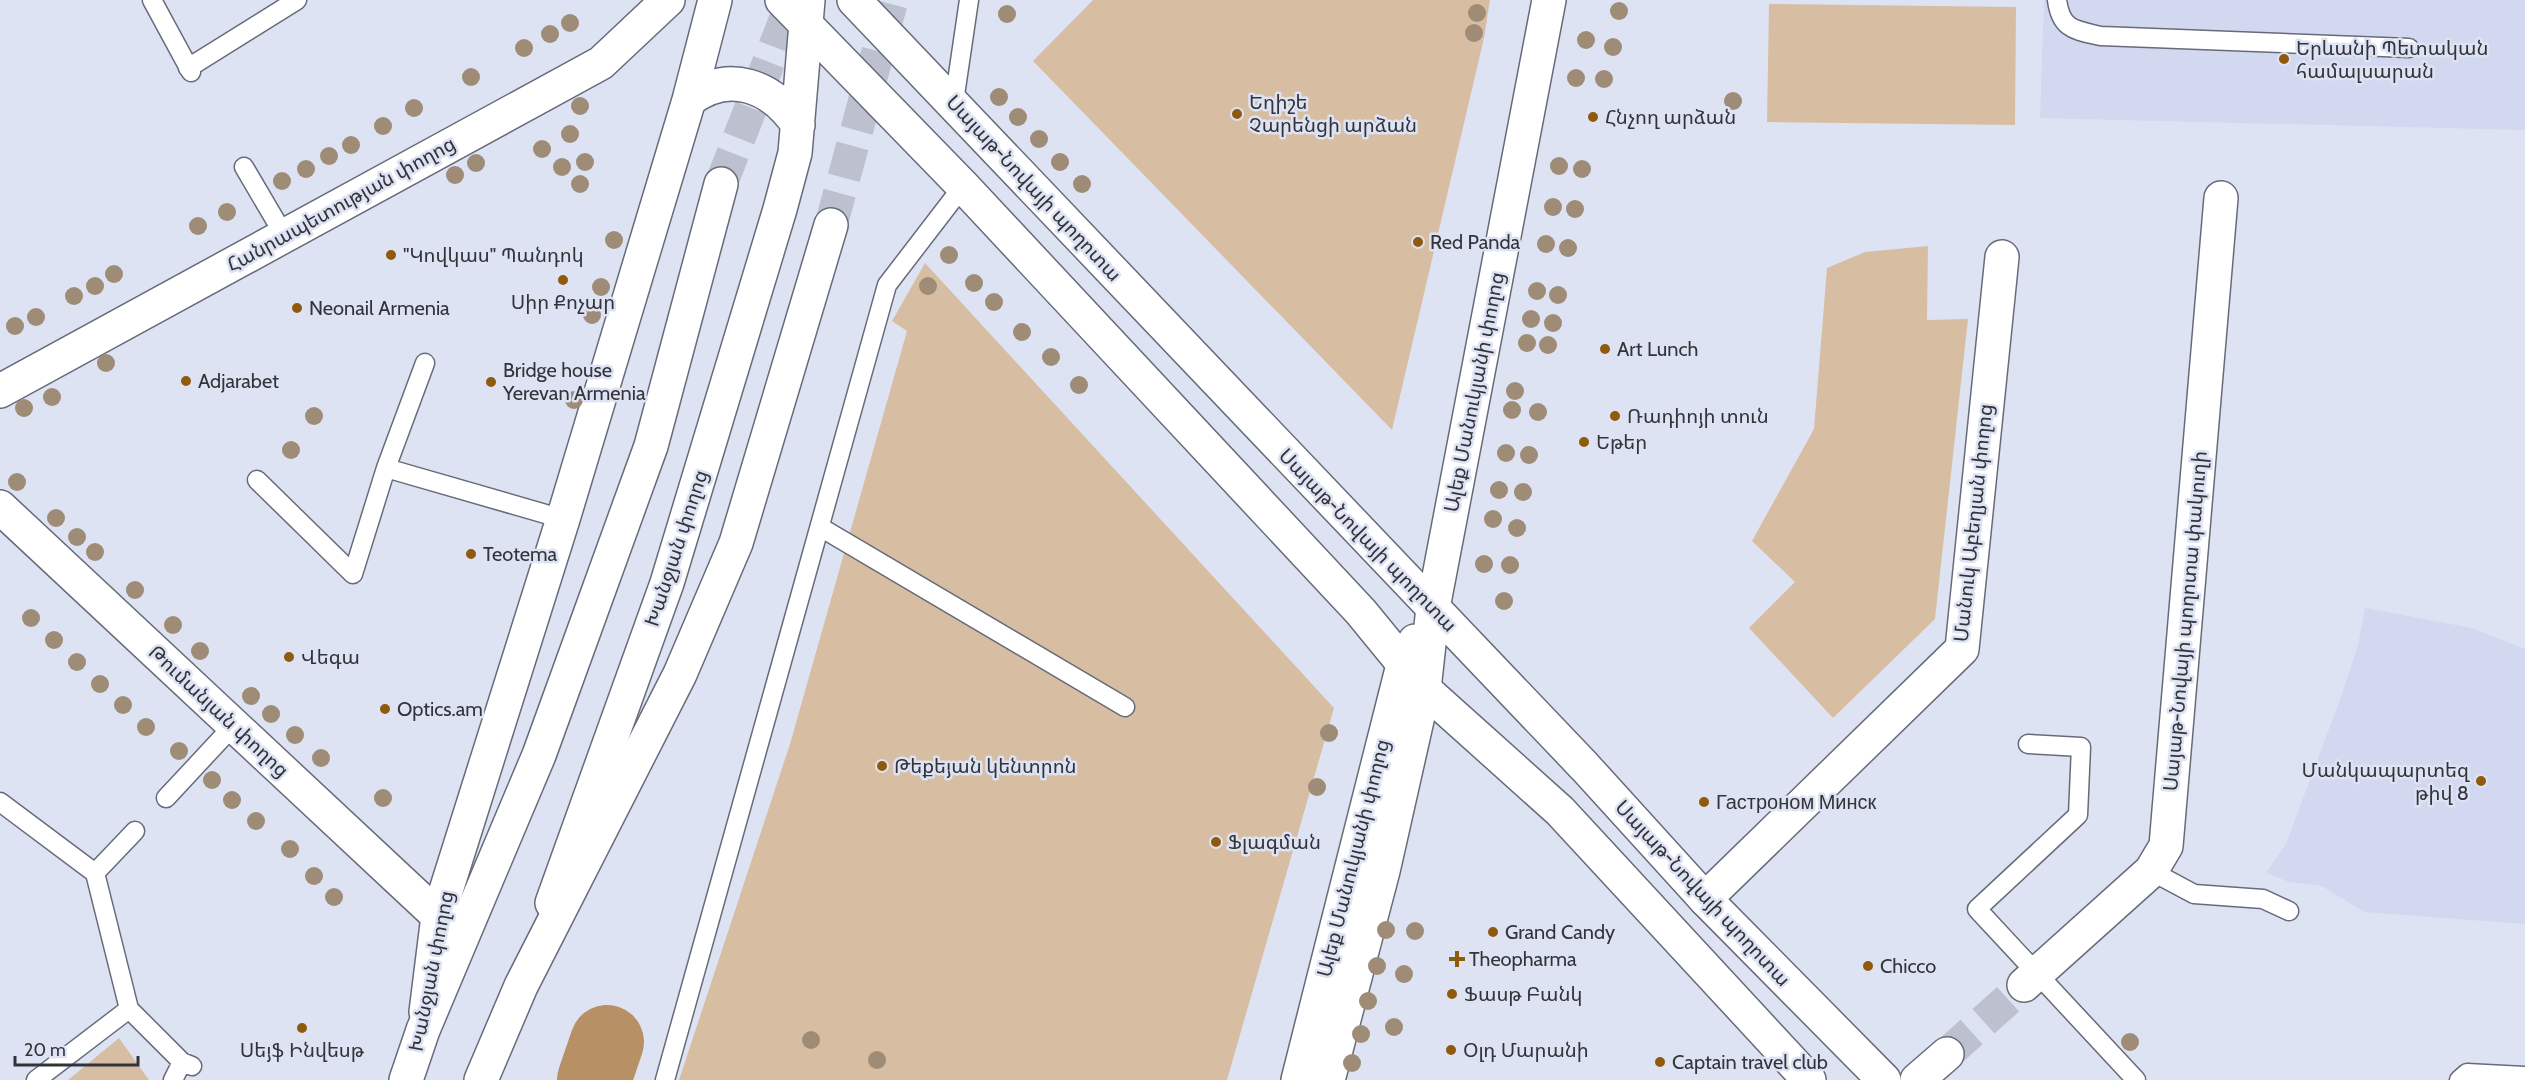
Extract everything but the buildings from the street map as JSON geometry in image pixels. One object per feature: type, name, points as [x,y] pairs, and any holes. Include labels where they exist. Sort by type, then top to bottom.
[{"type":"main road","name":"Հանրապետության փողոց","points":[[0,392],[601,63],[668,0]]},
{"type":"main road","name":"Խանջյան փողոց","points":[[406,1080],[423,1030],[438,916],[563,519],[688,100],[715,0]]},
{"type":"main road","points":[[782,0],[807,14],[963,186],[1361,612],[1402,665],[1424,689],[1560,811],[1809,1080]]},
{"type":"main road","name":"Սայաթ-Նովայի պողոտա","points":[[854,0],[874,24],[954,102],[1211,378],[1585,767],[1705,899],[1884,1080]]},
{"type":"main road","name":"Ալեք Մանուկյանի փողոց","points":[[1328,1080],[1383,871],[1424,689],[1433,608],[1518,155],[1542,50],[1549,0]]},
{"type":"main road","name":"Խանջյան փողոց","points":[[481,1080],[521,986],[667,583],[795,153],[807,14]]},
{"type":"main road","points":[[688,100],[712,87],[736,84],[752,87],[778,100],[798,125]]},
{"type":"main road","points":[[423,1030],[539,754],[651,446],[720,184]]},
{"type":"main road","name":"Սայաթ-Նովայի պողոտա փակուղի","points":[[2031,979],[2151,871],[2166,846],[2221,198]]},
{"type":"main road","points":[[521,986],[680,674],[736,543],[831,225]]},
{"type":"main road","name":"Մանուկ Աբեղյան փողոց","points":[[1705,899],[1962,649],[2002,257]]},
{"type":"main road","name":"Թումանյան փողոց","points":[[0,507],[438,916]]},
{"type":"main road","name":"Ալեք Մանուկյանի փողոց","points":[[1298,1080],[1402,665],[1433,608]]},
{"type":"main road","points":[[1917,1080],[1947,1054]]},
{"type":"lane","points":[[152,0],[190,70],[297,0]]},
{"type":"lane","points":[[954,102],[969,0]]},
{"type":"lane","points":[[2057,0],[2060,17],[2073,30],[2101,36],[2409,48]]},
{"type":"lane","points":[[244,167],[284,236]]},
{"type":"lane","points":[[665,1080],[887,285],[963,186]]},
{"type":"lane","points":[[257,480],[353,574],[386,468],[424,363]]},
{"type":"lane","points":[[386,468],[563,519]]},
{"type":"lane","points":[[819,527],[1125,707]]},
{"type":"lane","points":[[166,798],[234,725]]},
{"type":"lane","points":[[2028,744],[2081,747],[2078,815],[1977,909],[2031,979],[2136,1080]]},
{"type":"lane","points":[[0,802],[94,873],[129,1009],[187,1064],[173,1080]]},
{"type":"lane","points":[[94,873],[135,831]]},
{"type":"lane","points":[[2151,871],[2194,894],[2263,899],[2289,911]]},
{"type":"lane","points":[[36,1080],[129,1009]]},
{"type":"lane","points":[[2459,1080],[2467,1073],[2525,1076]]},
{"type":"shaded area","points":[[1093,0],[1490,0],[1484,38],[1392,430],[1033,61]]},
{"type":"shaded area","name":"Երևանի Պետական համալսարան","points":[[2044,0],[2525,0],[2525,130],[2040,118]]},
{"type":"shaded area","points":[[1769,4],[2016,7],[2015,125],[1767,122]]},
{"type":"shaded area","points":[[1928,246],[1927,320],[1968,319],[1935,619],[1833,718],[1749,628],[1795,582],[1752,541],[1814,429],[1827,268],[1865,252]]},
{"type":"shaded area","points":[[925,263],[1334,708],[1227,1080],[679,1080],[790,744],[907,331],[892,321]]},
{"type":"shaded area","points":[[2365,608],[2472,628],[2525,649],[2525,924],[2364,912],[2322,886],[2289,882],[2266,873],[2286,844],[2341,697],[2358,645]]},
{"type":"shaded area","points":[[119,1038],[149,1080],[68,1080]]},
{"type":"waterway","points":[[594,1080],[607,1042]]},
{"type":"tunnel","points":[[721,184],[793,0]]},
{"type":"tunnel","points":[[831,225],[892,0]]},
{"type":"tunnel","points":[[1947,1054],[2024,985]]},
{"type":"place","name":"Երևանի Պետական համալսարան","points":[[2284,59]]},
{"type":"place","name":"Եղիշե Չարենցի արձան","points":[[1237,114]]},
{"type":"place","name":"Հնչող արձան","points":[[1593,117]]},
{"type":"place","name":"Red Panda","points":[[1418,242]]},
{"type":"place","name":"\"Կովկաս\" Պանդոկ","points":[[391,255]]},
{"type":"place","name":"Սիր Քոչար","points":[[563,280]]},
{"type":"place","name":"Neonail Armenia","points":[[297,308]]},
{"type":"place","name":"Art Lunch","points":[[1605,349]]},
{"type":"place","name":"Adjarabet","points":[[186,381]]},
{"type":"place","name":"Bridge house Yerevan Armenia","points":[[491,382]]},
{"type":"place","name":"Ռադիոյի տուն","points":[[1615,416]]},
{"type":"place","name":"Եթեր","points":[[1584,442]]},
{"type":"place","name":"Teotema","points":[[471,554]]},
{"type":"place","name":"Վեգա","points":[[289,657]]},
{"type":"place","name":"Optics.am","points":[[385,709]]},
{"type":"place","name":"Թեքեյան կենտրոն","points":[[882,766]]},
{"type":"place","name":"Մանկապարտեզ թիվ 8","points":[[2481,781]]},
{"type":"place","name":"Гастроном Минск","points":[[1704,802]]},
{"type":"place","name":"Ֆլագման","points":[[1216,842]]},
{"type":"place","name":"Grand Candy","points":[[1493,932]]},
{"type":"place","name":"Theopharma","points":[[1457,959]]},
{"type":"place","name":"Chicco","points":[[1868,966]]},
{"type":"place","name":"Ֆասթ Բանկ","points":[[1452,994]]},
{"type":"place","name":"Սեյֆ Ինվեսթ","points":[[302,1028]]},
{"type":"place","name":"Օլդ Մարանի","points":[[1451,1050]]},
{"type":"place","name":"Captain travel club","points":[[1660,1062]]}]
